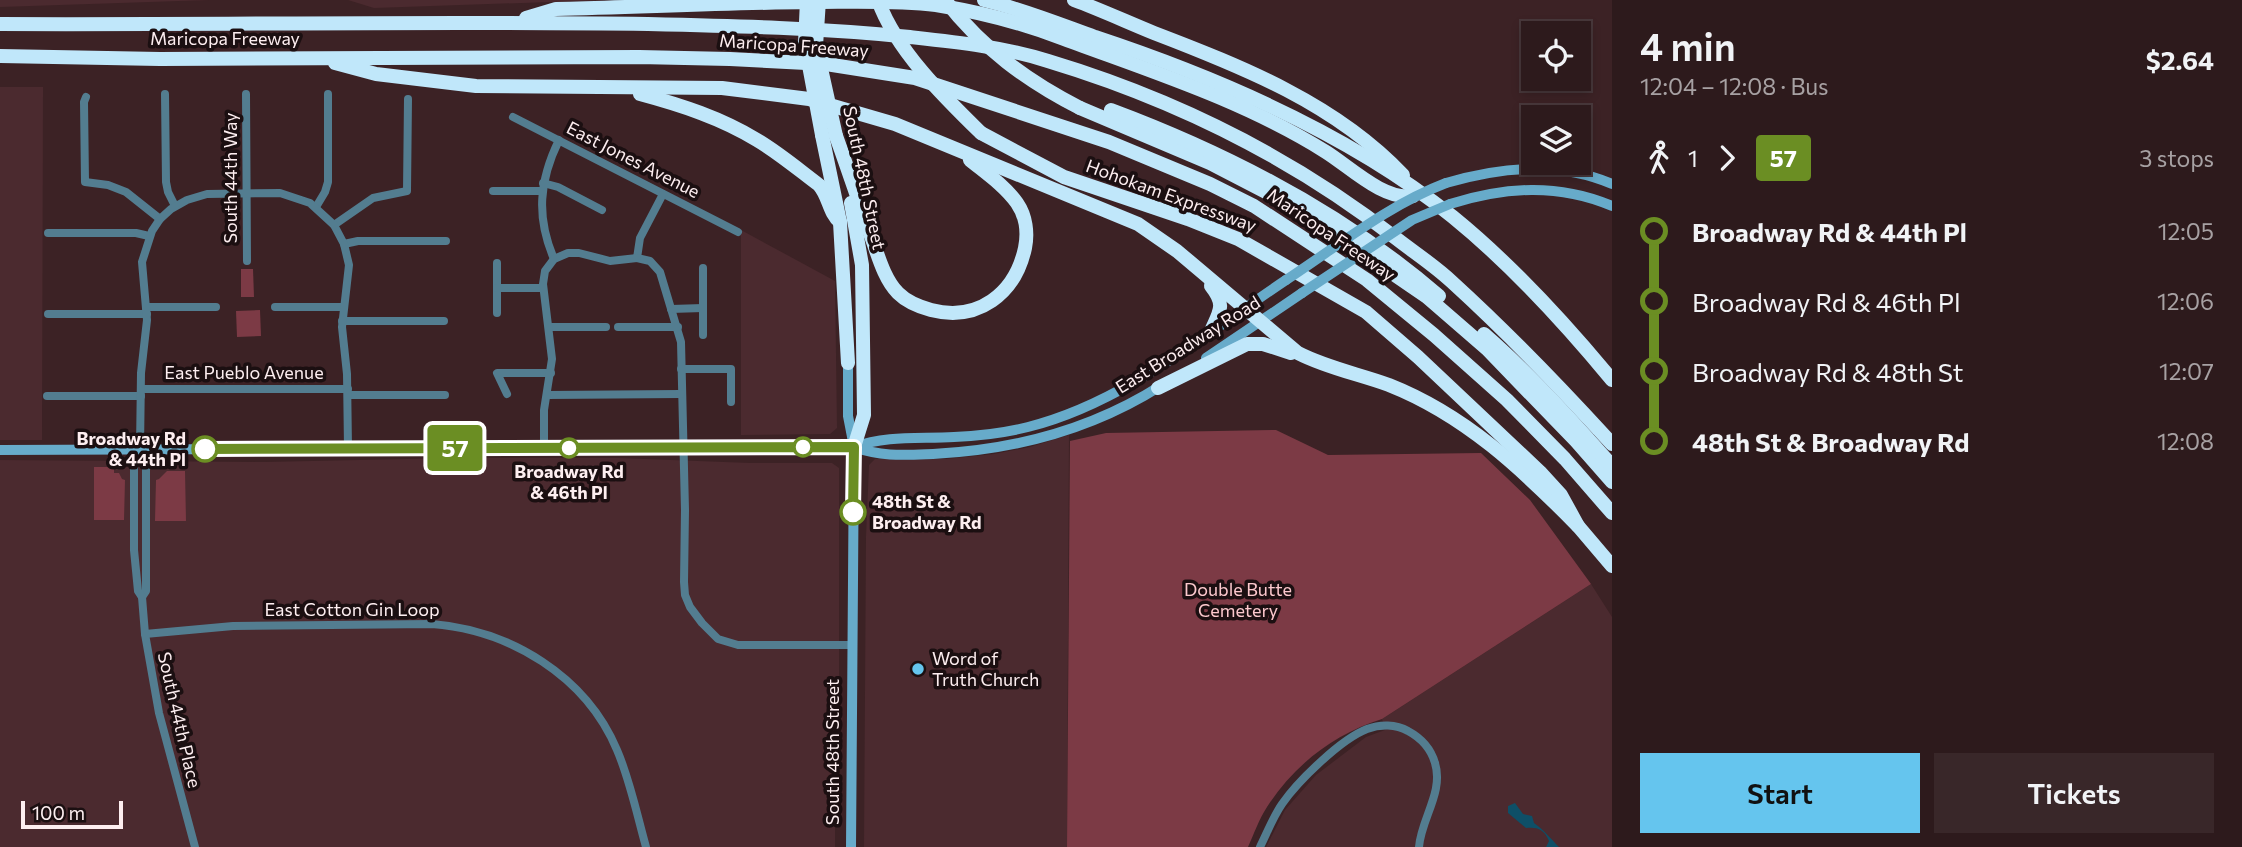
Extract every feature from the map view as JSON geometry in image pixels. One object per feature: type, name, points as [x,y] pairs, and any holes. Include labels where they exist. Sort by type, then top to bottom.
[{"type":"highway","name":"South 48th Street","points":[[807,0],[805,44],[855,221],[862,265],[864,415],[854,447]]},
{"type":"highway","name":"South 48th Street","points":[[819,0],[816,46],[840,222],[848,363]]},
{"type":"highway","name":"Hohokam Expressway","points":[[878,0],[909,55],[940,93],[981,133],[1064,177],[1238,239],[1366,312],[1540,472],[1561,495],[1578,526],[1612,566]]},
{"type":"highway","points":[[945,0],[980,40],[1008,65],[1044,89],[1162,129],[1258,175],[1351,228],[1409,270],[1506,353],[1612,466]]},
{"type":"highway","points":[[956,0],[992,40],[1040,76],[1086,105],[1266,192],[1335,234],[1427,297],[1486,349],[1612,482]]},
{"type":"highway","points":[[984,0],[1152,55],[1270,106],[1352,150],[1453,217],[1529,286],[1612,380]]},
{"type":"highway","points":[[1078,1],[1271,81],[1346,127],[1390,161],[1416,194]]},
{"type":"highway","points":[[511,22],[556,9],[692,4],[891,2],[934,5],[1023,24],[1247,109],[1326,152],[1396,197],[1416,194]]},
{"type":"highway","name":"Maricopa Freeway","points":[[0,24],[282,25],[511,22],[769,26],[830,29],[953,42],[1044,59],[1191,114],[1256,147],[1328,189],[1384,228],[1450,280],[1539,367],[1612,444]]},
{"type":"highway","name":"Maricopa Freeway","points":[[0,56],[160,59],[639,57],[827,64],[915,78],[1062,125],[1169,167],[1254,206],[1367,281],[1434,335],[1507,400],[1565,459],[1612,513]]},
{"type":"highway","points":[[314,57],[376,74],[476,86],[722,88],[809,99],[895,124],[1138,224],[1245,307],[1288,346],[1311,360]]},
{"type":"highway","points":[[621,89],[679,105],[737,128],[759,141],[819,185],[826,192],[834,217],[840,222]]},
{"type":"highway","points":[[829,135],[883,268],[893,285],[899,293],[919,307],[947,314],[974,310],[994,300],[1012,283],[1023,259],[1026,242],[1026,223],[1018,204],[1006,190],[956,149]]},
{"type":"highway","points":[[1200,271],[1219,296],[1221,304],[1221,311],[1211,331]]},
{"type":"highway","points":[[1158,388],[1239,347],[1255,343],[1389,385],[1429,404],[1510,459],[1578,526]]},
{"type":"main road","points":[[854,447],[877,439],[1005,432],[1076,411],[1154,369],[1416,194],[1446,183],[1489,172],[1526,168],[1563,170],[1612,184]]},
{"type":"main road","name":"East Broadway Road","points":[[0,450],[854,447],[875,454],[956,453],[994,449],[1032,441],[1109,415],[1158,388],[1412,220],[1450,204],[1494,192],[1539,189],[1562,191],[1612,206]]},
{"type":"main road","name":"South 48th Street","points":[[848,363],[848,416],[854,447],[851,847]]},
{"type":"street","points":[[165,94],[166,182],[167,192],[175,206],[207,194],[287,194],[316,207],[334,225],[344,244],[349,270],[342,321],[348,392],[348,448]]},
{"type":"street","name":"South 44th Way","points":[[246,94],[247,261]]},
{"type":"street","points":[[316,207],[328,182],[328,94]]},
{"type":"street","points":[[86,97],[85,182],[108,185],[126,192],[160,219]]},
{"type":"street","points":[[334,225],[373,198],[407,191],[408,99]]},
{"type":"street","name":"East Jones Avenue","points":[[513,117],[737,232]]},
{"type":"street","points":[[554,259],[542,226],[542,187],[548,163],[559,140]]},
{"type":"street","points":[[493,191],[558,187],[602,210]]},
{"type":"street","points":[[637,258],[640,238],[663,194]]},
{"type":"street","name":"South 44th Place","points":[[175,206],[160,219],[149,236],[141,268],[147,311],[140,449],[146,466],[146,591],[142,597],[145,634],[164,734],[195,847]]},
{"type":"street","points":[[48,233],[136,233],[149,236]]},
{"type":"street","points":[[344,244],[358,241],[446,241]]},
{"type":"street","points":[[544,448],[544,418],[552,345],[543,288],[544,274],[554,259],[572,252],[610,261],[647,259],[658,269],[681,347],[685,595],[690,607],[718,639],[737,645],[852,645]]},
{"type":"street","points":[[497,263],[497,313]]},
{"type":"street","points":[[703,268],[703,335]]},
{"type":"street","points":[[497,288],[543,288]]},
{"type":"street","points":[[48,314],[216,307]]},
{"type":"street","points":[[275,307],[344,307]]},
{"type":"street","points":[[671,309],[703,308]]},
{"type":"street","points":[[342,321],[444,321]]},
{"type":"street","points":[[549,327],[606,327]]},
{"type":"street","points":[[618,327],[677,327]]},
{"type":"street","points":[[681,369],[731,369],[731,402]]},
{"type":"street","points":[[507,394],[497,373],[551,373]]},
{"type":"street","name":"East Pueblo Avenue","points":[[47,396],[141,392],[445,395]]},
{"type":"street","points":[[547,395],[681,394]]},
{"type":"street","name":"East Cotton Gin Loop","points":[[145,634],[233,626],[432,624],[458,627],[513,644],[535,656],[567,680],[594,710],[617,750],[646,847]]},
{"type":"street","points":[[1260,847],[1282,805],[1313,769],[1359,733],[1384,725],[1411,732],[1426,745],[1436,765],[1435,790],[1419,847]]},
{"type":"shaded area","points":[[0,0],[209,0],[0,7]]},
{"type":"shaded area","points":[[348,0],[609,0],[374,8]]},
{"type":"shaded area","points":[[0,87],[43,87],[42,440],[0,440]]},
{"type":"shaded area","points":[[741,230],[835,281],[837,428],[830,434],[741,435]]},
{"type":"shaded area","points":[[1069,435],[1067,847],[864,847],[869,465],[875,459],[946,459],[994,454]]},
{"type":"shaded area","points":[[619,458],[832,463],[839,468],[839,715],[835,766],[835,847],[0,847],[0,460],[265,462]]},
{"type":"shaded area","points":[[1591,584],[1612,617],[1612,847],[1266,847],[1285,810],[1316,775],[1366,737],[1385,730],[1382,719]]},
{"type":"green space","points":[[241,269],[253,269],[254,297],[241,297]]},
{"type":"green space","points":[[260,310],[261,336],[237,337],[236,311]]},
{"type":"green space","name":"Double Butte Cemetery","points":[[1276,430],[1328,455],[1481,453],[1530,500],[1591,584],[1382,719],[1348,733],[1317,753],[1278,792],[1261,816],[1248,847],[1067,847],[1070,441],[1106,433]]},
{"type":"green space","points":[[94,467],[114,467],[114,473],[119,473],[125,480],[124,520],[94,520]]},
{"type":"green space","points":[[167,471],[185,471],[186,521],[155,521],[156,480]]},
{"type":"water","points":[[1515,803],[1523,814],[1532,816],[1534,823],[1559,847],[1546,847],[1549,841],[1542,831],[1526,828],[1508,813],[1508,806]]},
{"type":"bus line","name":"57","points":[[205,449],[854,447],[853,512]]},
{"type":"place","name":"Broadway Rd & 46th Pl","points":[[569,448]]},
{"type":"place","name":"Broadway Rd & 44th Pl","points":[[205,449]]},
{"type":"place","name":"48th St & Broadway Rd","points":[[853,512]]},
{"type":"place","name":"Word of Truth Church","points":[[918,669]]}]
